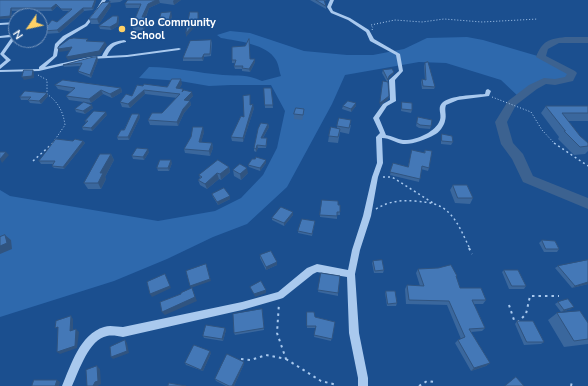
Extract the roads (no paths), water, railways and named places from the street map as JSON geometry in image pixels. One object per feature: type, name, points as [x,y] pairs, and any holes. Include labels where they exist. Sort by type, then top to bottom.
[{"type":"street","points":[[39,70],[55,56],[57,45],[66,37],[86,25],[104,0]]},
{"type":"street","points":[[332,0],[329,7],[332,12],[349,19],[368,31],[372,40],[398,54],[401,71],[392,80],[393,101],[385,105],[376,118],[383,134],[379,137],[380,163],[375,177],[367,216],[356,250],[351,274],[354,332],[363,378],[363,386]]},
{"type":"street","points":[[104,57],[110,45],[124,41]]},
{"type":"street","points":[[0,69],[9,60],[2,54],[8,45]]},
{"type":"street","points":[[0,69],[19,72],[39,70],[90,58],[179,49]]},
{"type":"street","points":[[379,137],[384,135],[406,143],[430,134],[438,128],[443,119],[442,109],[445,104],[450,101],[487,93]]},
{"type":"street","points":[[67,386],[87,344],[94,337],[105,332],[123,332],[242,306],[280,295],[310,271],[317,268],[351,274]]},
{"type":"waterway","points":[[588,40],[559,41],[548,44],[544,48],[541,57],[572,73],[569,79],[555,82],[544,81],[533,87],[512,103],[501,122],[507,144],[518,157],[528,179],[588,204]]},
{"type":"place","name":"Dolo Community School","points":[[122,29]]}]
